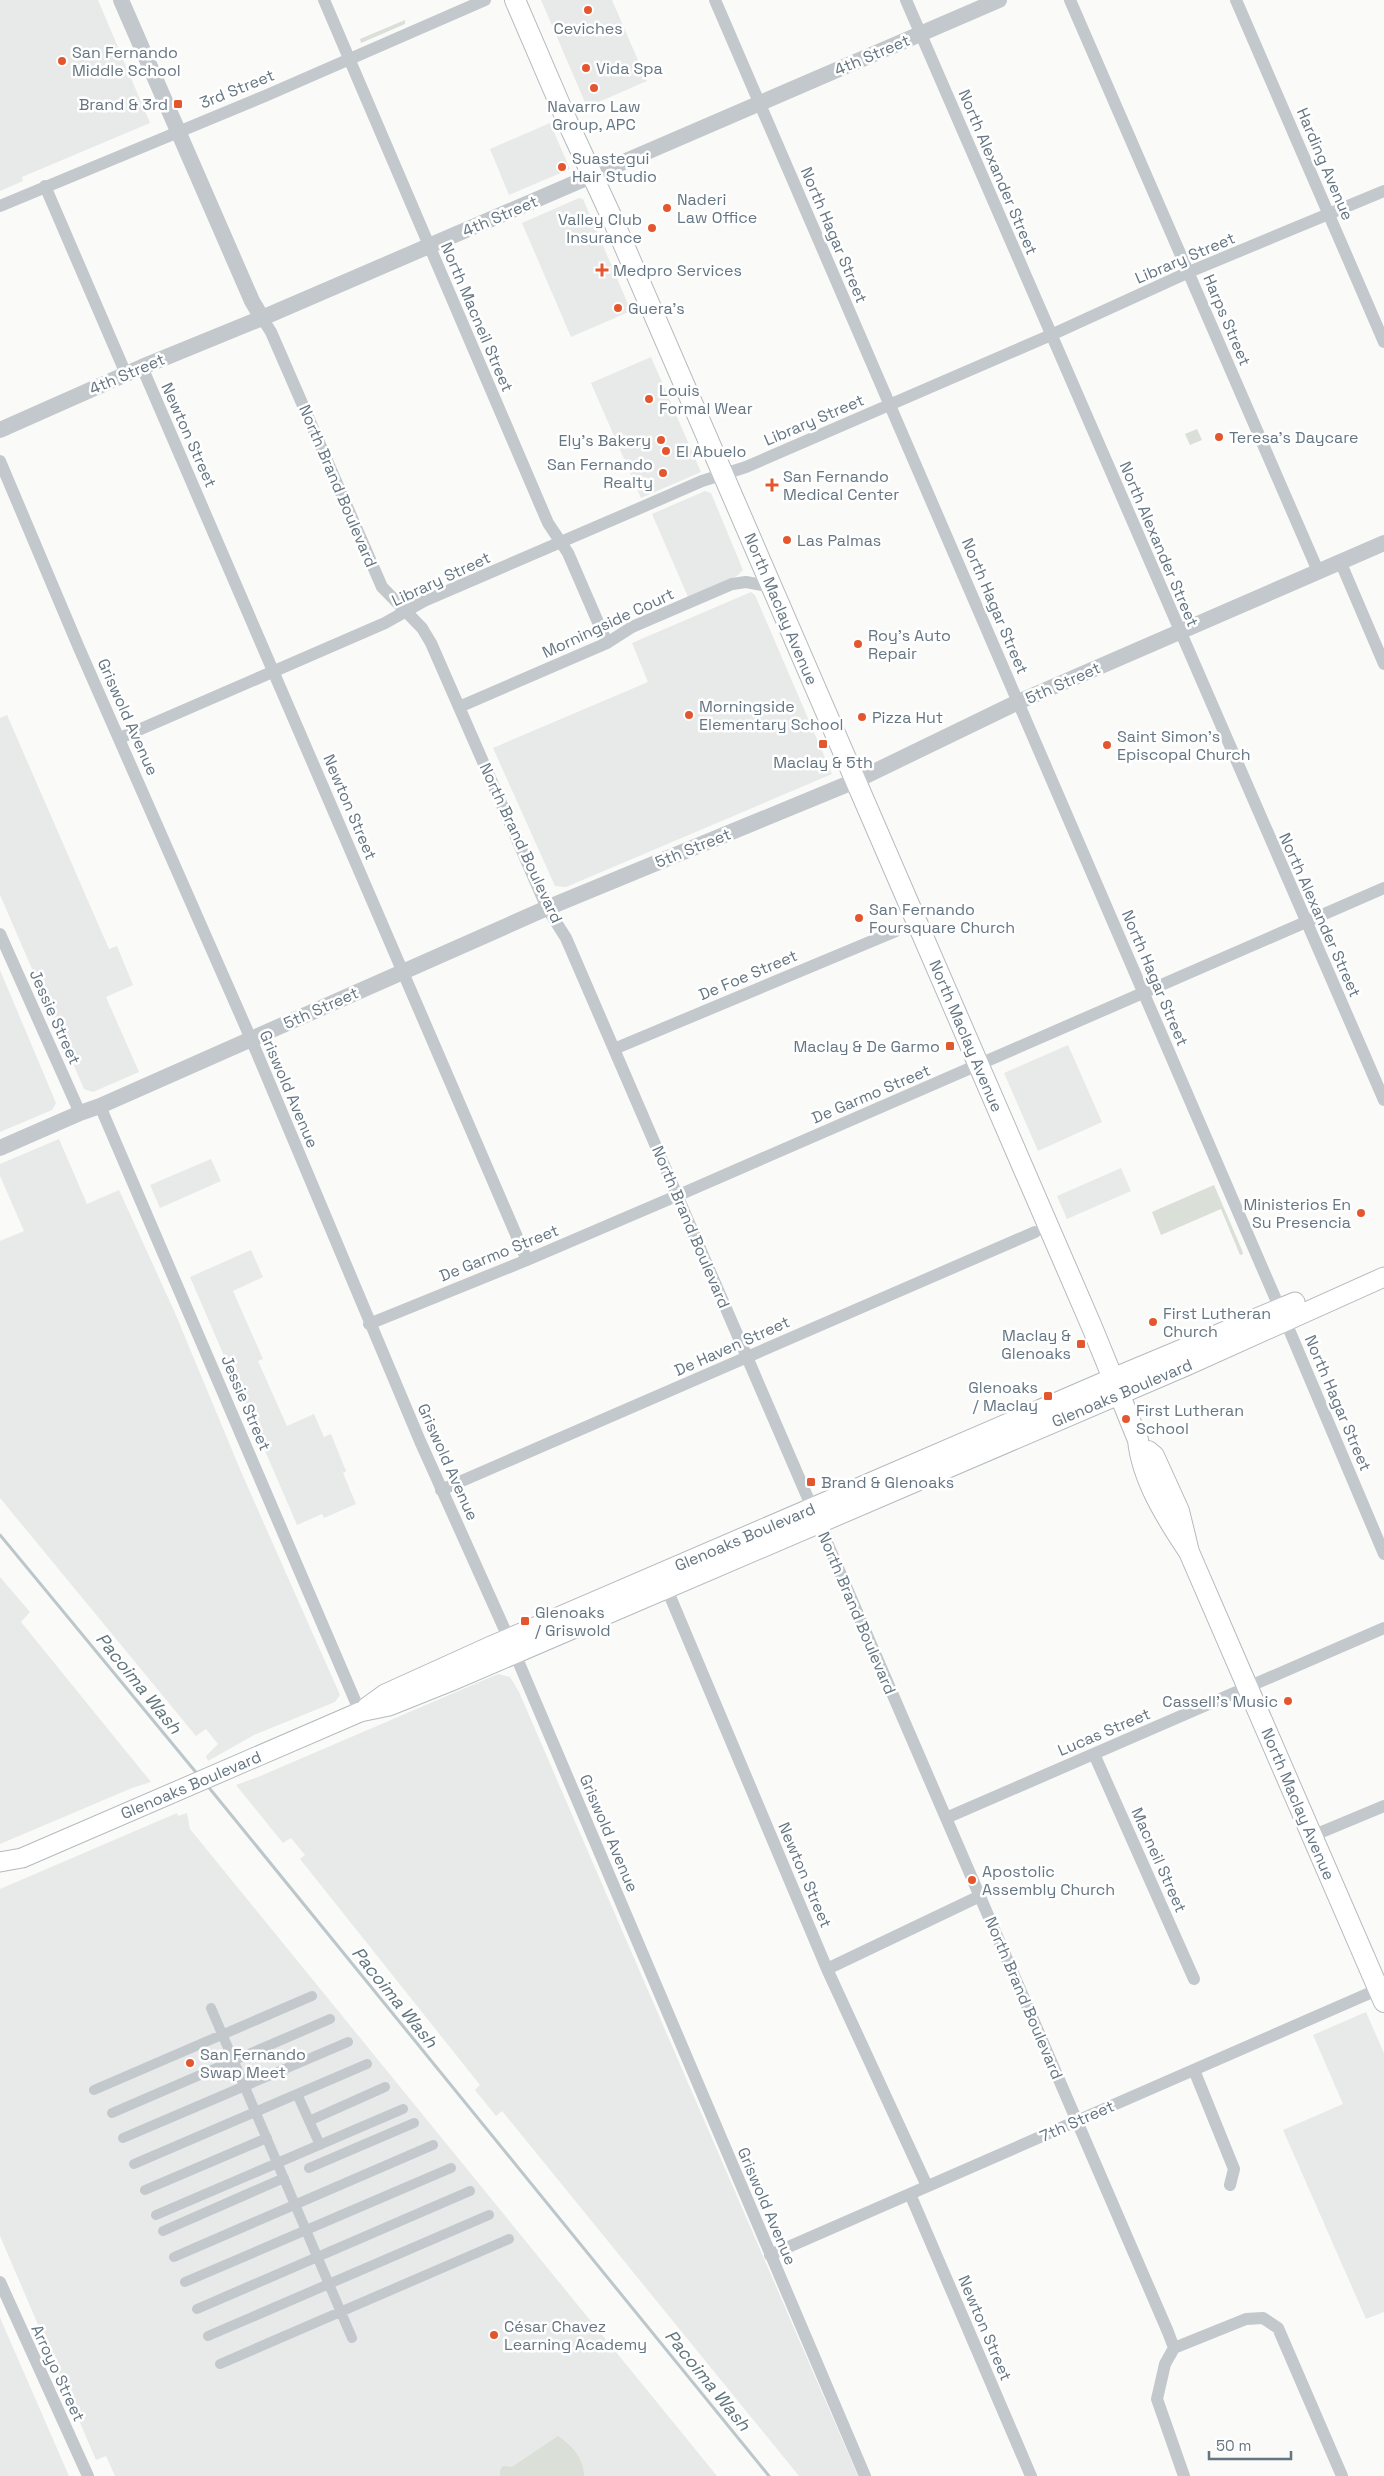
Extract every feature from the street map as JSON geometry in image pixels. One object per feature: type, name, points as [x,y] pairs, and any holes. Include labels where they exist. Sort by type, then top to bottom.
[{"type":"main road","name":"North Maclay Avenue","points":[[515,0],[773,587],[1138,1440],[1154,1456],[1179,1511],[1189,1552],[1382,1993]]},
{"type":"main road","name":"Glenoaks Boulevard","points":[[0,1873],[22,1858],[217,1773],[360,1712],[389,1706],[512,1646],[1283,1314],[1384,1264]]},
{"type":"main road","name":"Glenoaks Boulevard","points":[[1283,1314],[1384,1277]]},
{"type":"main road","name":"Glenoaks Boulevard","points":[[0,1862],[22,1858]]},
{"type":"street","name":"North Brand Boulevard","points":[[121,0],[252,301],[271,332],[382,586],[422,628],[431,642],[547,908],[566,938],[1174,2348]]},
{"type":"street","name":"North Macneil Street","points":[[324,0],[548,523],[561,542],[607,643]]},
{"type":"street","name":"3rd Street","points":[[0,206],[485,0]]},
{"type":"street","name":"North Hagar Street","points":[[714,0],[1283,1314],[1384,1554]]},
{"type":"street","name":"North Alexander Street","points":[[906,0],[1384,1100]]},
{"type":"street","name":"4th Street","points":[[0,430],[142,367],[262,318],[999,0]]},
{"type":"street","name":"Harps Street","points":[[1070,0],[1318,571]]},
{"type":"street","name":"Harding Avenue","points":[[1236,0],[1384,342]]},
{"type":"street","points":[[45,186],[126,374]]},
{"type":"street","name":"Library Street","points":[[120,738],[385,623],[424,601],[723,474],[746,467],[1051,335],[1189,272],[1384,192]]},
{"type":"street","name":"Newton Street","points":[[142,367],[527,1260]]},
{"type":"street","name":"Griswold Avenue","points":[[0,461],[79,648],[251,1039],[369,1324],[441,1490],[474,1557],[865,2476]]},
{"type":"street","name":"5th Street","points":[[0,1148],[100,1106],[547,908],[855,781],[1018,702],[1384,543]]},
{"type":"street","points":[[1340,562],[1384,664]]},
{"type":"street","name":"Morningside Court","points":[[459,707],[607,643],[632,627],[732,584],[746,582],[773,587]]},
{"type":"street","name":"De Garmo Street","points":[[369,1324],[527,1260],[978,1066],[1384,888]]},
{"type":"street","name":"De Foe Street","points":[[614,1049],[896,931]]},
{"type":"street","name":"Jessie Street","points":[[0,934],[80,1113]]},
{"type":"street","name":"Jessie Street","points":[[100,1106],[360,1712]]},
{"type":"street","name":"De Haven Street","points":[[441,1490],[1035,1232]]},
{"type":"street","name":"Newton Street","points":[[664,1581],[827,1969],[927,2186]]},
{"type":"street","name":"Lucas Street","points":[[946,1818],[1384,1628]]},
{"type":"street","name":"Macneil Street","points":[[1094,1754],[1194,1979]]},
{"type":"street","points":[[1312,1836],[1384,1806]]},
{"type":"street","points":[[827,1969],[980,1896]]},
{"type":"street","name":"7th Street","points":[[770,2255],[1194,2070],[1382,1993]]},
{"type":"street","points":[[94,2090],[312,1996]]},
{"type":"street","points":[[211,2008],[352,2338]]},
{"type":"street","points":[[112,2113],[330,2019]]},
{"type":"street","points":[[123,2138],[348,2042]]},
{"type":"street","points":[[134,2164],[367,2064]]},
{"type":"street","points":[[1194,2070],[1234,2169],[1230,2186]]},
{"type":"street","points":[[309,2121],[385,2087]]},
{"type":"street","points":[[297,2094],[320,2145]]},
{"type":"street","points":[[156,2215],[403,2109]]},
{"type":"street","points":[[309,2168],[414,2122]]},
{"type":"street","points":[[145,2190],[267,2138]]},
{"type":"street","points":[[174,2257],[433,2145]]},
{"type":"street","points":[[185,2282],[451,2168]]},
{"type":"street","points":[[163,2231],[284,2178]]},
{"type":"street","points":[[197,2309],[470,2191]]},
{"type":"street","name":"Newton Street","points":[[910,2194],[1031,2476]]},
{"type":"street","points":[[208,2336],[489,2215]]},
{"type":"street","points":[[220,2364],[509,2239]]},
{"type":"street","name":"Arroyo Street","points":[[0,2282],[88,2476]]},
{"type":"street","points":[[1184,2476],[1157,2399],[1165,2364],[1174,2348],[1246,2319],[1263,2318],[1278,2328],[1342,2476]]},
{"type":"shaded area","name":"San Fernando Middle School","points":[[0,0],[98,0],[150,123],[22,177],[23,181],[0,191]]},
{"type":"shaded area","points":[[541,0],[612,0],[647,81],[587,107]]},
{"type":"shaded area","points":[[405,20],[405,24],[361,43],[360,39]]},
{"type":"shaded area","points":[[550,123],[570,169],[509,195],[490,149]]},
{"type":"shaded area","points":[[579,198],[583,199],[631,311],[571,337],[522,223]]},
{"type":"shaded area","points":[[651,357],[701,472],[641,498],[591,383]]},
{"type":"shaded area","points":[[1197,429],[1202,440],[1190,445],[1185,434]]},
{"type":"shaded area","points":[[705,491],[711,493],[743,570],[737,576],[688,597],[652,514]]},
{"type":"shaded area","name":"Morningside Elementary School","points":[[751,592],[755,595],[832,774],[566,887],[555,886],[493,748],[648,682],[632,643]]},
{"type":"shaded area","points":[[7,715],[109,949],[117,946],[133,985],[106,997],[139,1072],[93,1092],[84,1089],[0,895],[0,718]]},
{"type":"shaded area","points":[[0,970],[56,1103],[52,1110],[0,1132]]},
{"type":"shaded area","points":[[1068,1045],[1102,1122],[1038,1151],[1004,1073]]},
{"type":"shaded area","points":[[59,1139],[87,1204],[119,1190],[175,1313],[242,1474],[340,1695],[335,1702],[254,1735],[208,1761],[206,1756],[218,1744],[206,1729],[196,1736],[0,1498],[0,1241],[24,1231],[0,1176],[0,1164]]},
{"type":"shaded area","points":[[211,1159],[221,1181],[160,1208],[150,1185]]},
{"type":"shaded area","points":[[1121,1168],[1131,1191],[1067,1219],[1057,1196]]},
{"type":"shaded area","points":[[1214,1185],[1243,1254],[1240,1255],[1221,1209],[1161,1235],[1152,1212]]},
{"type":"shaded area","points":[[251,1250],[263,1277],[233,1291],[263,1359],[258,1361],[287,1426],[314,1414],[324,1437],[331,1434],[346,1471],[343,1473],[356,1504],[324,1518],[322,1514],[297,1525],[190,1277]]},
{"type":"shaded area","points":[[0,1577],[30,1612],[21,1622],[151,1782],[132,1788],[0,1844]]},
{"type":"shaded area","points":[[498,1674],[510,1677],[519,1692],[858,2476],[799,2476],[502,2111],[496,2116],[475,2090],[480,2085],[300,1859],[305,1855],[291,1838],[283,1843],[236,1785]]},
{"type":"shaded area","name":"San Fernando Swap Meet","points":[[177,1813],[178,1816],[187,1813],[190,1829],[717,2476],[115,2476],[106,2456],[96,2460],[0,2236],[0,1889]]},
{"type":"shaded area","points":[[1366,2012],[1384,2053],[1384,2312],[1366,2319],[1283,2130],[1343,2104],[1313,2035]]},
{"type":"shaded area","points":[[0,2317],[1,2320],[69,2476],[0,2476]]},
{"type":"shaded area","points":[[558,2436],[576,2453],[582,2464],[584,2476],[500,2476],[500,2470],[503,2466],[512,2467]]},
{"type":"waterway","name":"Pacoima Wash","points":[[0,1535],[199,1776]]},
{"type":"waterway","name":"Pacoima Wash","points":[[206,1784],[769,2476]]},
{"type":"place","name":"Ceviches","points":[[588,10]]},
{"type":"place","name":"San Fernando Middle School","points":[[62,61]]},
{"type":"place","name":"Vida Spa","points":[[586,68]]},
{"type":"place","name":"Navarro Law Group, APC","points":[[594,88]]},
{"type":"place","name":"Brand & 3rd","points":[[178,104]]},
{"type":"place","name":"Suastegui Hair Studio","points":[[562,167]]},
{"type":"place","name":"Naderi Law Office","points":[[667,208]]},
{"type":"place","name":"Valley Club Insurance","points":[[652,228]]},
{"type":"place","name":"Medpro Services","points":[[602,270]]},
{"type":"place","name":"Guera's","points":[[618,308]]},
{"type":"place","name":"Louis Formal Wear","points":[[649,399]]},
{"type":"place","name":"Teresa's Daycare","points":[[1219,437]]},
{"type":"place","name":"Ely's Bakery","points":[[661,440]]},
{"type":"place","name":"El Abuelo","points":[[666,451]]},
{"type":"place","name":"San Fernando Realty","points":[[663,473]]},
{"type":"place","name":"San Fernando Medical Center","points":[[772,485]]},
{"type":"place","name":"Las Palmas","points":[[787,540]]},
{"type":"place","name":"Roy's Auto Repair","points":[[858,644]]},
{"type":"place","name":"Morningside Elementary School","points":[[689,715]]},
{"type":"place","name":"Pizza Hut","points":[[862,717]]},
{"type":"place","name":"Maclay & 5th","points":[[823,744]]},
{"type":"place","name":"Saint Simon's Episcopal Church","points":[[1107,745]]},
{"type":"place","name":"San Fernando Foursquare Church","points":[[859,918]]},
{"type":"place","name":"Maclay & De Garmo","points":[[950,1046]]},
{"type":"place","name":"Ministerios En Su Presencia","points":[[1361,1213]]},
{"type":"place","name":"First Lutheran Church","points":[[1153,1322]]},
{"type":"place","name":"Maclay & Glenoaks","points":[[1081,1344]]},
{"type":"place","name":"Glenoaks / Maclay","points":[[1048,1396]]},
{"type":"place","name":"First Lutheran School","points":[[1126,1419]]},
{"type":"place","name":"Brand & Glenoaks","points":[[811,1482]]},
{"type":"place","name":"Glenoaks / Griswold","points":[[525,1621]]},
{"type":"place","name":"Cassell's Music","points":[[1288,1701]]},
{"type":"place","name":"Apostolic Assembly Church","points":[[972,1880]]},
{"type":"place","name":"San Fernando Swap Meet","points":[[190,2063]]},
{"type":"place","name":"César Chavez Learning Academy","points":[[494,2335]]}]
